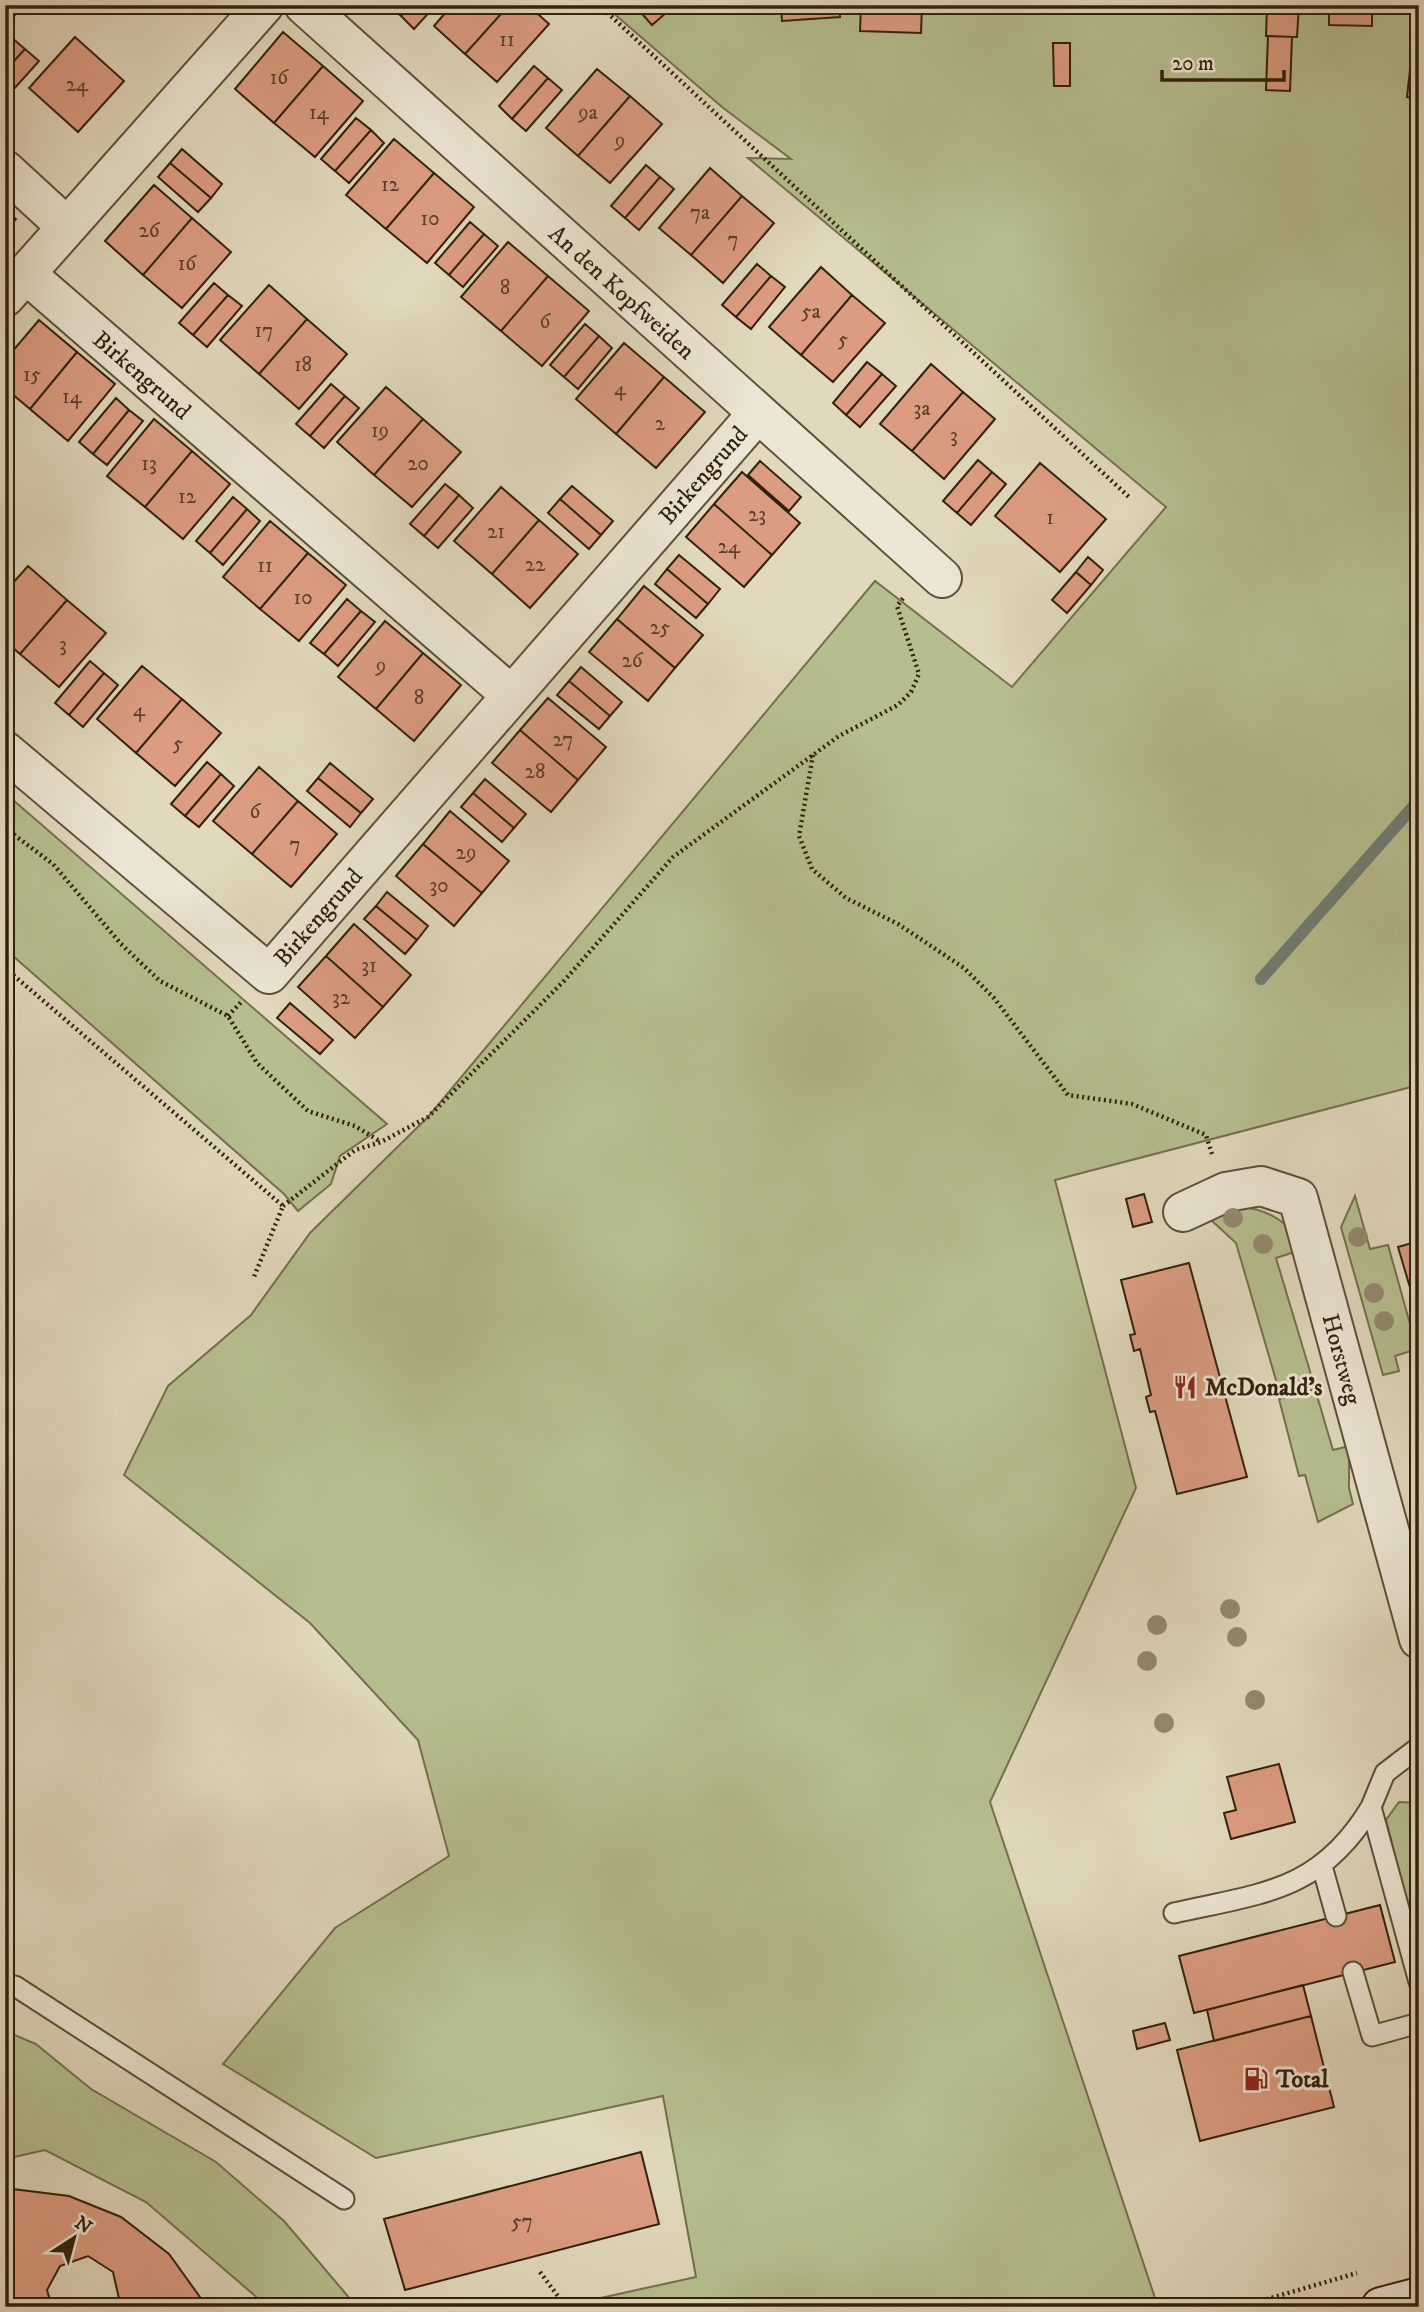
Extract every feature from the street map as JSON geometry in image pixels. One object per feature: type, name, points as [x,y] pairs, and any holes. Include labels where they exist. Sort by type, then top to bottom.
[{"type":"street","points":[[16,285],[264,5]]},
{"type":"street","name":"An den Kopfweiden","points":[[304,5],[942,578]]},
{"type":"street","points":[[5,170],[67,227]]},
{"type":"street","name":"Birkengrund","points":[[16,285],[511,695]]},
{"type":"street","name":"Birkengrund","points":[[5,751],[268,974],[757,414]]},
{"type":"street","name":"Horstweg","points":[[1182,1212],[1226,1192],[1261,1186],[1298,1198],[1419,1639]]},
{"type":"street","points":[[1381,2307],[1419,2297]]},
{"type":"lane","points":[[1174,1913],[1285,1887],[1322,1866],[1354,1835],[1371,1807],[1385,1773],[1419,1747]]},
{"type":"lane","points":[[1371,1807],[1419,1982]]},
{"type":"lane","points":[[1322,1866],[1336,1916]]},
{"type":"lane","points":[[1353,1972],[1372,2036],[1419,2023]]},
{"type":"lane","points":[[5,1987],[15,1986],[344,2199]]},
{"type":"path","points":[[599,5],[1130,498]]},
{"type":"path","points":[[253,1279],[283,1206],[355,1150],[381,1142],[428,1117],[563,982],[673,857],[839,736],[898,705],[911,692],[919,674],[911,645]]},
{"type":"path","points":[[813,754],[799,836],[813,869],[846,898],[898,924],[964,968],[995,998],[1068,1095],[1132,1104],[1206,1136],[1226,1192]]},
{"type":"path","points":[[5,828],[52,864],[121,944],[160,981],[228,1016],[257,1063],[308,1111],[355,1125],[381,1142]]},
{"type":"path","points":[[5,968],[283,1206]]},
{"type":"path","points":[[1240,2307],[1368,2270]]},
{"type":"path","points":[[540,2272],[566,2307]]},
{"type":"green space","points":[[604,5],[1419,5],[1419,1085],[1055,1180],[1136,1488],[990,1802],[1158,2307],[559,2307],[696,2277],[663,2096],[376,2158],[223,2064],[335,1928],[449,1856],[418,1740],[310,1623],[124,1475],[168,1386],[251,1315],[310,1233],[428,1117],[875,581],[1012,687],[1166,507],[748,158],[791,159],[722,107]]},
{"type":"green space","points":[[5,793],[387,1124],[340,1156],[331,1184],[298,1211],[284,1194],[5,949]]},
{"type":"green space","points":[[1355,1196],[1370,1249],[1388,1245],[1417,1349],[1395,1356],[1399,1371],[1383,1375],[1341,1227]]},
{"type":"green space","points":[[1242,1207],[1263,1211],[1279,1220],[1294,1232],[1307,1248],[1276,1258],[1312,1378],[1278,1387],[1236,1243],[1211,1220],[1216,1211]]},
{"type":"green space","points":[[1315,1389],[1333,1450],[1349,1446],[1349,1488],[1353,1504],[1318,1522],[1305,1475],[1299,1476],[1279,1399]]},
{"type":"green space","points":[[1399,1802],[1419,1803],[1419,1951],[1386,1820]]},
{"type":"green space","points":[[5,2031],[36,2044],[91,2089],[216,2162],[284,2221],[357,2307],[268,2307],[146,2202],[45,2150],[5,2159]]},
{"type":"building","points":[[5,5],[24,5],[5,26]]},
{"type":"building","points":[[389,5],[410,5],[401,16]]},
{"type":"building","points":[[410,5],[436,5],[414,29],[401,16]]},
{"type":"building","points":[[452,5],[509,5],[465,54],[434,26]]},
{"type":"building","points":[[509,5],[528,5],[549,24],[497,82],[465,54]]},
{"type":"building","points":[[634,5],[662,5],[667,12],[652,25]]},
{"type":"building","points":[[781,5],[839,5],[840,17],[782,21]]},
{"type":"building","points":[[861,5],[922,5],[921,33],[860,31]]},
{"type":"building","points":[[1267,5],[1299,5],[1297,37],[1266,36]]},
{"type":"building","points":[[1329,5],[1372,5],[1372,26],[1329,25]]},
{"type":"building","points":[[283,32],[323,66],[274,123],[235,89]]},
{"type":"building","points":[[1268,36],[1292,37],[1290,91],[1266,90]]},
{"type":"building","points":[[11,37],[25,49],[5,71],[5,43]]},
{"type":"building","points":[[75,37],[124,81],[78,132],[29,88]]},
{"type":"building","points":[[1412,41],[1419,41],[1419,61],[1411,60]]},
{"type":"building","points":[[1053,43],[1070,43],[1070,86],[1054,86]]},
{"type":"building","points":[[25,49],[39,61],[5,99],[5,71]]},
{"type":"building","points":[[1411,60],[1419,61],[1419,98],[1407,97]]},
{"type":"building","points":[[323,66],[363,101],[315,157],[274,123]]},
{"type":"building","points":[[534,66],[548,78],[512,119],[499,106]]},
{"type":"building","points":[[597,69],[630,96],[578,156],[546,128]]},
{"type":"building","points":[[548,78],[562,90],[526,131],[512,119]]},
{"type":"building","points":[[630,96],[662,124],[610,183],[578,156]]},
{"type":"building","points":[[356,118],[371,130],[335,171],[321,159]]},
{"type":"building","points":[[371,130],[384,143],[349,183],[335,171]]},
{"type":"building","points":[[394,139],[434,173],[386,229],[346,195]]},
{"type":"building","points":[[182,149],[222,184],[211,198],[170,163]]},
{"type":"building","points":[[170,163],[211,198],[198,212],[158,177]]},
{"type":"building","points":[[646,165],[660,177],[625,218],[611,206]]},
{"type":"building","points":[[710,168],[742,196],[691,255],[659,228]]},
{"type":"building","points":[[434,173],[474,207],[427,263],[386,229]]},
{"type":"building","points":[[660,177],[674,189],[639,230],[625,218]]},
{"type":"building","points":[[154,185],[192,218],[143,275],[105,241]]},
{"type":"building","points":[[742,196],[774,223],[723,283],[691,255]]},
{"type":"building","points":[[5,209],[16,219],[5,231]]},
{"type":"building","points":[[192,218],[231,252],[182,308],[143,275]]},
{"type":"building","points":[[470,222],[484,234],[449,275],[435,263]]},
{"type":"building","points":[[484,234],[498,246],[463,287],[449,275]]},
{"type":"building","points":[[508,242],[548,276],[501,331],[461,297]]},
{"type":"building","points":[[757,264],[771,276],[736,317],[722,305]]},
{"type":"building","points":[[821,267],[852,295],[801,355],[769,327]]},
{"type":"building","points":[[548,276],[589,311],[542,366],[501,331]]},
{"type":"building","points":[[771,276],[785,287],[751,329],[736,317]]},
{"type":"building","points":[[214,283],[228,295],[193,335],[179,323]]},
{"type":"building","points":[[269,285],[307,319],[259,374],[220,340]]},
{"type":"building","points":[[228,295],[242,306],[207,347],[193,335]]},
{"type":"building","points":[[852,295],[885,323],[833,382],[801,355]]},
{"type":"building","points":[[307,319],[347,354],[299,409],[259,374]]},
{"type":"building","points":[[39,320],[77,352],[30,409],[5,388],[5,360]]},
{"type":"building","points":[[585,324],[599,336],[564,377],[550,365]]},
{"type":"building","points":[[599,336],[612,348],[578,389],[564,377]]},
{"type":"building","points":[[624,343],[664,377],[616,434],[576,399]]},
{"type":"building","points":[[77,352],[115,384],[68,441],[30,409]]},
{"type":"building","points":[[867,362],[882,374],[846,415],[833,403]]},
{"type":"building","points":[[931,364],[963,392],[912,451],[880,424]]},
{"type":"building","points":[[882,374],[896,386],[860,427],[846,415]]},
{"type":"building","points":[[664,377],[705,412],[656,468],[616,434]]},
{"type":"building","points":[[331,384],[345,396],[310,436],[296,424]]},
{"type":"building","points":[[386,387],[423,419],[374,475],[337,442]]},
{"type":"building","points":[[963,392],[995,419],[944,479],[912,451]]},
{"type":"building","points":[[345,396],[359,408],[324,448],[310,436]]},
{"type":"building","points":[[116,398],[129,410],[93,454],[79,442]]},
{"type":"building","points":[[129,410],[143,421],[107,465],[93,454]]},
{"type":"building","points":[[154,419],[192,451],[145,507],[107,476]]},
{"type":"building","points":[[423,419],[461,452],[412,507],[374,475]]},
{"type":"building","points":[[192,451],[230,484],[183,539],[145,507]]},
{"type":"building","points":[[978,460],[992,472],[957,513],[943,501]]},
{"type":"building","points":[[760,461],[801,497],[789,511],[748,475]]},
{"type":"building","points":[[1040,463],[1106,519],[1060,572],[995,516]]},
{"type":"building","points":[[742,472],[800,523],[772,555],[714,504]]},
{"type":"building","points":[[992,472],[1006,484],[971,525],[957,513]]},
{"type":"building","points":[[445,484],[459,495],[424,536],[410,524]]},
{"type":"building","points":[[572,486],[613,521],[601,535],[560,499]]},
{"type":"building","points":[[501,487],[539,520],[492,574],[454,541]]},
{"type":"building","points":[[459,495],[473,508],[438,548],[424,536]]},
{"type":"building","points":[[233,497],[247,509],[210,553],[196,541]]},
{"type":"building","points":[[560,499],[601,535],[589,549],[548,513]]},
{"type":"building","points":[[714,504],[772,555],[744,587],[686,537]]},
{"type":"building","points":[[247,509],[260,521],[223,565],[210,553]]},
{"type":"building","points":[[539,520],[578,554],[530,608],[492,574]]},
{"type":"building","points":[[270,521],[308,553],[260,609],[223,577]]},
{"type":"building","points":[[308,553],[346,585],[299,641],[260,609]]},
{"type":"building","points":[[679,555],[720,589],[708,604],[667,569]]},
{"type":"building","points":[[1088,557],[1103,570],[1091,585],[1076,572]]},
{"type":"building","points":[[28,566],[67,600],[20,654],[5,641],[5,592]]},
{"type":"building","points":[[667,569],[708,604],[696,618],[655,584]]},
{"type":"building","points":[[1076,572],[1091,585],[1067,613],[1052,600]]},
{"type":"building","points":[[644,586],[703,635],[675,668],[617,619]]},
{"type":"building","points":[[347,599],[361,611],[324,654],[310,643]]},
{"type":"building","points":[[67,600],[106,633],[59,687],[20,654]]},
{"type":"building","points":[[361,611],[375,622],[338,666],[324,654]]},
{"type":"building","points":[[617,619],[675,668],[648,701],[589,652]]},
{"type":"building","points":[[385,621],[423,653],[376,709],[338,677]]},
{"type":"building","points":[[423,653],[461,685],[414,741],[376,709]]},
{"type":"building","points":[[90,661],[104,673],[69,715],[55,703]]},
{"type":"building","points":[[142,666],[182,699],[136,753],[97,719]]},
{"type":"building","points":[[581,667],[622,702],[610,716],[569,681]]},
{"type":"building","points":[[104,673],[118,685],[83,727],[69,715]]},
{"type":"building","points":[[569,681],[610,716],[599,729],[557,695]]},
{"type":"building","points":[[548,698],[606,747],[578,780],[520,730]]},
{"type":"building","points":[[182,699],[221,733],[175,786],[136,753]]},
{"type":"building","points":[[520,730],[578,780],[551,812],[492,763]]},
{"type":"building","points":[[207,762],[221,774],[185,816],[171,804]]},
{"type":"building","points":[[330,763],[373,799],[361,813],[318,778]]},
{"type":"building","points":[[259,767],[298,801],[252,854],[213,821]]},
{"type":"building","points":[[221,774],[234,786],[199,827],[185,816]]},
{"type":"building","points":[[318,778],[361,813],[350,827],[307,791]]},
{"type":"building","points":[[485,779],[526,814],[514,828],[473,793]]},
{"type":"building","points":[[473,793],[514,828],[502,842],[461,807]]},
{"type":"building","points":[[298,801],[337,834],[291,887],[252,854]]},
{"type":"building","points":[[450,811],[509,861],[482,893],[423,844]]},
{"type":"building","points":[[423,844],[482,893],[454,926],[396,876]]},
{"type":"building","points":[[387,892],[428,926],[417,940],[376,906]]},
{"type":"building","points":[[376,906],[417,940],[405,954],[364,919]]},
{"type":"building","points":[[354,924],[411,975],[383,1007],[326,956]]},
{"type":"building","points":[[326,956],[383,1007],[355,1038],[298,987]]},
{"type":"building","points":[[290,1003],[333,1040],[320,1054],[277,1018]]},
{"type":"building","points":[[1144,1194],[1152,1222],[1133,1227],[1126,1199]]},
{"type":"building","points":[[1419,1241],[1419,1318],[1398,1247]]},
{"type":"building","name":"McDonald's","points":[[1189,1263],[1247,1477],[1177,1494],[1155,1411],[1150,1412],[1146,1397],[1151,1395],[1140,1349],[1134,1351],[1130,1335],[1135,1334],[1121,1280]]},
{"type":"building","points":[[1279,1764],[1295,1822],[1231,1839],[1224,1813],[1236,1810],[1227,1777]]},
{"type":"building","points":[[1380,1905],[1395,1962],[1194,2013],[1179,1956]]},
{"type":"building","points":[[1303,1985],[1311,2016],[1214,2041],[1207,2010]]},
{"type":"building","name":"Total","points":[[1311,2016],[1334,2107],[1200,2141],[1177,2050]]},
{"type":"building","points":[[1165,2023],[1170,2040],[1137,2049],[1133,2031]]},
{"type":"building","points":[[641,2152],[659,2224],[405,2290],[384,2219]]},
{"type":"building","points":[[9,2170],[13,2189],[69,2196],[121,2217],[169,2254],[205,2304],[223,2299],[225,2307],[117,2307],[120,2303],[113,2272],[88,2256],[60,2266],[47,2290],[52,2307],[5,2307],[5,2171]]},
{"type":"waterway","points":[[1261,979],[1419,800]]},
{"type":"place","name":"McDonald's","points":[[1185,1387]]},
{"type":"place","name":"Total","points":[[1256,2079]]}]
